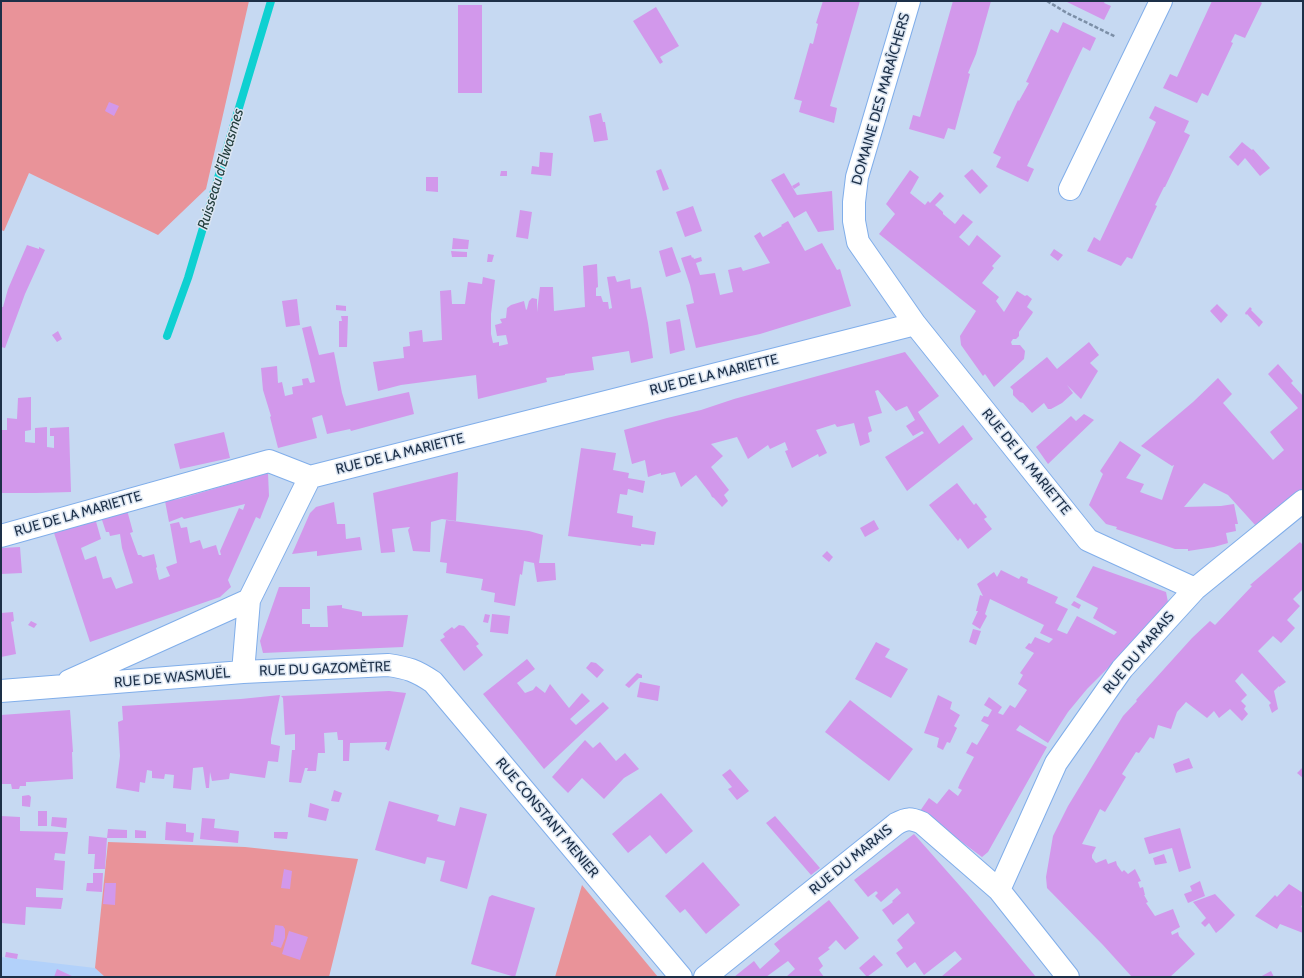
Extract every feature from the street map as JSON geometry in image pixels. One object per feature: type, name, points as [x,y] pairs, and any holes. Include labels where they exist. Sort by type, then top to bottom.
[{"type":"street","name":"DOMAINE DES MARAÎCHERS","points":[[909,1],[857,177],[854,202],[854,221],[858,242],[914,324]]},
{"type":"street","points":[[1070,189],[1161,1]]},
{"type":"street","name":"RUE DE LA MARIETTE","points":[[1,536],[269,461],[310,477],[914,324],[1088,540],[1195,589]]},
{"type":"street","name":"RUE DE WASMUËL","points":[[1,691],[243,672],[250,600],[310,477]]},
{"type":"street","points":[[1195,589],[1303,501]]},
{"type":"street","name":"RUE DU MARAIS","points":[[999,890],[1056,763],[1122,669],[1195,589]]},
{"type":"street","name":"RUE DE WASMUËL","points":[[53,688],[250,600]]},
{"type":"street","name":"RUE DU GAZOMÈTRE","points":[[243,672],[388,665],[407,668]]},
{"type":"street","name":"RUE CONSTANT MENIER","points":[[407,668],[433,682],[681,977]]},
{"type":"street","name":"RUE DU MARAIS","points":[[705,977],[896,824],[904,820],[912,819],[922,823],[999,890],[1068,977]]},
{"type":"path","points":[[1047,1],[1067,13],[1138,48]]},
{"type":"shaded area","points":[[1,1],[249,1],[206,189],[158,235],[29,173],[4,231],[1,230]]},
{"type":"shaded area","points":[[108,842],[245,847],[358,859],[329,977],[105,977],[95,968]]},
{"type":"shaded area","points":[[582,885],[658,977],[555,977]]},
{"type":"shaded area","points":[[1,957],[95,968],[105,977],[1,977]]},
{"type":"building","points":[[823,1],[860,1],[830,106],[837,108],[834,123],[799,112],[802,101],[794,99],[810,43],[813,44],[818,24],[816,23]]},
{"type":"building","points":[[953,1],[991,1],[976,54],[968,73],[970,74],[955,130],[948,128],[944,139],[909,129],[913,115],[920,117]]},
{"type":"building","points":[[1065,1],[1105,1],[1104,3],[1111,6],[1104,20]]},
{"type":"building","points":[[1212,1],[1259,1],[1262,3],[1245,38],[1235,34],[1231,42],[1233,43],[1208,96],[1202,93],[1197,103],[1163,88],[1170,74],[1177,77]]},
{"type":"building","points":[[458,5],[482,5],[482,93],[458,93]]},
{"type":"building","points":[[656,7],[679,46],[660,57],[663,62],[660,64],[633,21]]},
{"type":"building","points":[[1063,22],[1096,38],[1090,51],[1083,47],[1071,72],[1027,166],[1034,169],[1028,182],[996,167],[1001,157],[993,153],[1018,100],[1019,101],[1029,83],[1026,82],[1051,29],[1058,33]]},
{"type":"building","points":[[109,102],[119,106],[114,116],[105,111]]},
{"type":"building","points":[[1155,106],[1189,121],[1184,132],[1190,135],[1155,205],[1157,206],[1132,259],[1127,257],[1121,266],[1087,251],[1094,237],[1100,241],[1145,146],[1156,122],[1149,118]]},
{"type":"building","points":[[601,113],[603,122],[605,122],[608,140],[594,142],[589,116]]},
{"type":"building","points":[[1242,142],[1252,150],[1253,149],[1270,168],[1260,176],[1245,158],[1238,166],[1229,157]]},
{"type":"building","points":[[540,152],[553,153],[551,176],[531,174],[532,166],[539,167]]},
{"type":"building","points":[[661,169],[669,189],[663,191],[656,171]]},
{"type":"building","points":[[972,169],[988,186],[980,194],[964,176]]},
{"type":"building","points":[[910,170],[919,177],[910,193],[925,205],[928,201],[930,203],[940,192],[944,196],[935,205],[943,212],[943,214],[955,224],[963,214],[973,222],[959,237],[969,246],[977,235],[1001,256],[992,266],[994,268],[982,283],[999,297],[996,301],[1004,312],[1017,291],[1032,299],[1027,307],[1033,312],[1019,332],[1019,336],[1011,342],[1012,345],[1020,345],[1025,351],[1024,359],[994,387],[985,374],[983,376],[961,345],[960,336],[976,311],[879,234],[895,214],[886,204]]},
{"type":"building","points":[[501,171],[507,171],[507,176],[500,176]]},
{"type":"building","points":[[784,173],[797,195],[832,191],[834,230],[818,232],[806,211],[794,218],[771,180]]},
{"type":"building","points":[[426,177],[438,177],[438,192],[426,191]]},
{"type":"building","points":[[799,182],[800,185],[794,189],[792,186]]},
{"type":"building","points":[[693,206],[702,231],[685,237],[676,212]]},
{"type":"building","points":[[520,210],[532,212],[528,239],[516,237]]},
{"type":"building","points":[[788,221],[805,251],[822,243],[837,270],[840,269],[851,306],[760,334],[696,348],[686,305],[694,303],[681,258],[691,255],[694,259],[701,257],[702,261],[696,263],[700,275],[715,273],[720,295],[733,292],[728,270],[741,267],[743,271],[770,263],[754,236],[760,232],[763,237]]},
{"type":"building","points":[[453,238],[469,240],[468,249],[452,249]]},
{"type":"building","points":[[27,245],[39,249],[39,247],[45,250],[25,294],[5,348],[1,347],[1,307],[3,307],[8,289]]},
{"type":"building","points":[[672,247],[681,272],[666,277],[659,251]]},
{"type":"building","points":[[1054,249],[1063,255],[1058,261],[1050,255]]},
{"type":"building","points":[[451,251],[467,252],[467,257],[452,257]]},
{"type":"building","points":[[488,254],[494,255],[492,262],[487,262]]},
{"type":"building","points":[[597,264],[598,287],[596,288],[596,296],[601,296],[603,302],[608,302],[609,309],[612,308],[607,277],[615,276],[617,282],[630,279],[631,289],[641,287],[653,358],[631,363],[629,351],[592,357],[594,370],[546,378],[547,382],[478,399],[476,375],[401,385],[378,391],[373,362],[404,358],[403,347],[410,346],[409,332],[422,330],[423,342],[442,340],[440,291],[451,290],[452,304],[465,304],[468,282],[482,284],[483,277],[495,280],[491,314],[491,334],[493,343],[499,342],[499,346],[508,344],[506,335],[497,336],[495,325],[502,323],[500,319],[506,318],[507,308],[511,305],[524,301],[526,310],[529,301],[532,298],[537,299],[537,312],[540,287],[553,287],[554,311],[585,307],[583,266]]},
{"type":"building","points":[[297,299],[300,325],[286,327],[282,301]]},
{"type":"building","points":[[1217,304],[1228,315],[1221,323],[1210,311]]},
{"type":"building","points":[[336,305],[346,306],[346,311],[336,310]]},
{"type":"building","points":[[1250,307],[1252,309],[1251,310],[1263,322],[1259,327],[1245,313]]},
{"type":"building","points":[[341,316],[348,316],[347,347],[339,347],[339,321],[342,321]]},
{"type":"building","points":[[680,319],[685,350],[670,354],[666,322]]},
{"type":"building","points":[[311,326],[319,355],[334,352],[346,406],[409,392],[414,414],[351,431],[350,429],[327,434],[322,415],[312,418],[317,438],[278,448],[271,416],[263,390],[261,368],[277,366],[278,383],[282,382],[285,396],[293,394],[292,387],[303,385],[302,379],[308,378],[310,383],[315,382],[302,328]]},
{"type":"building","points":[[58,331],[62,339],[57,342],[52,335]]},
{"type":"building","points":[[1089,342],[1099,355],[1090,363],[1098,371],[1081,399],[1067,385],[1073,393],[1062,403],[1048,409],[1044,403],[1032,413],[1013,395],[1013,390],[1010,387],[1047,357],[1057,369]]},
{"type":"building","points":[[905,352],[939,396],[918,412],[939,444],[963,425],[973,439],[907,491],[885,457],[924,433],[922,431],[913,436],[906,426],[915,420],[907,406],[896,411],[878,390],[875,391],[882,413],[868,417],[872,431],[868,433],[870,442],[860,446],[854,423],[837,427],[835,424],[816,430],[827,453],[819,457],[818,454],[792,468],[785,451],[788,450],[785,442],[770,449],[768,445],[748,459],[737,437],[711,444],[723,456],[711,467],[729,490],[724,495],[728,501],[722,507],[712,497],[696,475],[681,487],[675,472],[661,475],[661,473],[648,477],[645,460],[632,464],[624,430],[701,410],[734,399]]},
{"type":"building","points":[[1278,364],[1293,381],[1291,383],[1303,396],[1303,489],[1256,526],[1228,495],[1204,483],[1184,507],[1221,506],[1234,504],[1238,524],[1235,524],[1236,531],[1226,533],[1228,543],[1214,547],[1188,551],[1188,549],[1175,549],[1116,529],[1117,527],[1106,524],[1089,505],[1103,474],[1100,471],[1120,441],[1141,455],[1126,478],[1144,484],[1140,492],[1162,500],[1174,465],[1172,466],[1141,446],[1193,402],[1218,378],[1232,394],[1223,403],[1273,460],[1284,450],[1270,432],[1298,408],[1268,374]]},
{"type":"building","points":[[31,397],[31,430],[25,431],[25,442],[35,443],[35,428],[47,427],[47,447],[54,448],[54,436],[50,436],[50,428],[69,427],[71,492],[1,493],[1,430],[7,430],[7,418],[17,419],[18,398]]},
{"type":"building","points":[[1084,414],[1094,420],[1048,464],[1036,447],[1071,416],[1076,421]]},
{"type":"building","points":[[224,432],[230,458],[180,469],[174,444]]},
{"type":"building","points":[[581,448],[616,453],[613,470],[629,473],[628,478],[645,481],[643,493],[628,489],[627,495],[620,494],[617,513],[633,516],[632,527],[656,532],[654,545],[641,544],[641,546],[568,536]]},
{"type":"building","points":[[458,472],[456,521],[442,519],[431,522],[430,552],[413,551],[408,530],[410,527],[392,529],[395,552],[381,553],[373,493]]},
{"type":"building","points":[[268,473],[269,496],[260,519],[256,517],[228,580],[231,587],[220,597],[90,642],[54,533],[95,518],[101,539],[81,548],[85,560],[96,556],[103,579],[111,577],[116,589],[133,583],[122,548],[120,534],[110,536],[109,532],[106,532],[101,517],[127,510],[133,532],[130,533],[138,555],[143,557],[154,554],[159,580],[170,576],[166,567],[177,563],[170,524],[179,522],[181,528],[187,527],[190,543],[200,540],[203,549],[216,545],[219,555],[221,555],[220,551],[239,508],[243,510],[245,504],[184,519],[182,517],[169,522],[165,501],[179,499]]},
{"type":"building","points":[[957,483],[974,505],[976,503],[987,517],[984,519],[992,529],[968,549],[960,538],[958,541],[929,505]]},
{"type":"building","points":[[334,502],[337,524],[345,524],[346,539],[360,537],[362,550],[317,556],[317,551],[292,554],[310,513],[316,507]]},
{"type":"building","points":[[446,520],[529,531],[543,535],[539,563],[555,563],[556,580],[537,582],[534,563],[524,561],[522,575],[520,574],[515,606],[494,602],[495,593],[481,590],[483,579],[446,573],[447,563],[440,562]]},
{"type":"building","points":[[874,520],[879,529],[865,537],[860,528]]},
{"type":"building","points":[[1300,542],[1303,545],[1303,589],[1293,599],[1300,606],[1287,620],[1295,628],[1281,643],[1273,636],[1258,651],[1286,682],[1274,691],[1278,709],[1272,713],[1269,705],[1271,703],[1242,673],[1235,681],[1247,695],[1241,701],[1246,706],[1244,709],[1248,714],[1242,721],[1230,709],[1219,718],[1214,711],[1207,718],[1186,702],[1177,712],[1171,729],[1158,725],[1154,739],[1150,737],[1139,753],[1136,752],[1122,774],[1126,777],[1105,812],[1100,809],[1082,844],[1096,847],[1092,858],[1096,863],[1106,859],[1108,864],[1116,861],[1122,872],[1124,870],[1128,874],[1135,869],[1141,881],[1138,882],[1140,888],[1143,887],[1144,895],[1148,902],[1146,903],[1155,916],[1173,909],[1180,927],[1171,932],[1172,935],[1178,932],[1179,936],[1195,954],[1170,977],[1132,977],[1047,888],[1046,877],[1053,836],[1068,806],[1110,737],[1123,716],[1137,701],[1136,700],[1192,638],[1210,621],[1215,625],[1252,586],[1250,585]]},
{"type":"building","points":[[20,547],[22,573],[1,574],[1,548]]},
{"type":"building","points":[[827,551],[833,557],[829,562],[822,556]]},
{"type":"building","points":[[1093,566],[1166,592],[1168,602],[1115,661],[1087,689],[1068,712],[1048,743],[1020,725],[1016,730],[1047,747],[988,852],[982,857],[920,811],[929,798],[937,804],[949,789],[958,796],[962,790],[958,788],[960,783],[974,757],[966,753],[972,742],[977,745],[989,725],[981,721],[984,716],[988,717],[992,710],[984,705],[989,697],[1002,707],[998,713],[1003,715],[1010,705],[1015,708],[1027,690],[1018,684],[1023,675],[1020,673],[1034,653],[1025,648],[1029,643],[1031,644],[1035,637],[1049,643],[1053,639],[1040,633],[1044,625],[990,599],[985,614],[987,616],[980,629],[972,624],[978,611],[976,611],[980,595],[983,596],[977,584],[994,572],[997,577],[1001,570],[1019,579],[1021,576],[1028,579],[1027,583],[1058,597],[1055,603],[1068,609],[1057,630],[1067,634],[1077,616],[1114,635],[1117,632],[1093,618],[1098,608],[1076,597]]},
{"type":"building","points":[[279,587],[310,587],[310,609],[302,609],[302,624],[310,624],[310,627],[328,627],[327,606],[342,605],[342,608],[362,612],[362,616],[408,615],[403,647],[263,653],[260,641]]},
{"type":"building","points":[[1074,601],[1081,605],[1079,609],[1071,605]]},
{"type":"building","points":[[13,612],[14,621],[11,622],[16,654],[1,657],[1,613]]},
{"type":"building","points":[[485,614],[490,615],[488,623],[483,622]]},
{"type":"building","points":[[492,614],[510,616],[508,634],[490,632]]},
{"type":"building","points":[[31,621],[37,624],[34,628],[28,625]]},
{"type":"building","points":[[459,625],[464,626],[479,644],[476,646],[483,655],[464,671],[440,640],[445,637],[443,634],[452,627],[454,629]]},
{"type":"building","points":[[973,629],[981,631],[976,645],[969,642]]},
{"type":"building","points":[[876,642],[890,649],[885,657],[908,669],[891,698],[855,679]]},
{"type":"building","points":[[527,659],[535,669],[517,683],[525,693],[533,690],[536,686],[545,693],[550,684],[569,708],[582,693],[590,701],[570,719],[576,725],[603,702],[609,708],[544,769],[483,694]]},
{"type":"building","points":[[591,662],[596,663],[604,670],[597,678],[586,668]]},
{"type":"building","points":[[637,673],[642,675],[642,678],[639,678],[629,688],[625,685]]},
{"type":"building","points":[[640,682],[660,686],[658,701],[637,697]]},
{"type":"building","points":[[389,691],[406,693],[389,751],[385,749],[387,742],[350,743],[349,761],[343,761],[343,740],[338,740],[337,732],[324,733],[325,753],[318,753],[316,771],[307,771],[308,768],[305,768],[301,783],[289,782],[292,750],[295,750],[295,734],[285,735],[283,698],[281,696]]},
{"type":"building","points":[[280,695],[271,739],[271,744],[280,746],[278,762],[268,761],[265,778],[230,773],[229,779],[212,781],[210,772],[209,788],[206,788],[203,767],[193,768],[191,790],[173,788],[174,775],[165,774],[164,779],[152,778],[152,771],[147,770],[145,783],[140,782],[139,792],[116,788],[120,756],[118,722],[123,720],[122,706],[241,699]]},
{"type":"building","points":[[938,695],[952,702],[950,709],[960,715],[954,726],[957,728],[950,743],[947,742],[943,750],[937,747],[939,738],[924,733]]},
{"type":"building","points":[[850,700],[913,749],[889,781],[825,732]]},
{"type":"building","points":[[70,710],[73,779],[26,782],[26,786],[20,786],[19,789],[12,789],[11,784],[1,784],[1,715]]},
{"type":"building","points":[[585,740],[593,748],[600,742],[616,761],[625,753],[639,769],[624,778],[604,799],[582,778],[568,793],[552,777]]},
{"type":"building","points":[[1189,758],[1193,768],[1176,773],[1173,764]]},
{"type":"building","points":[[1303,767],[1303,778],[1297,773]]},
{"type":"building","points":[[730,769],[749,791],[737,800],[728,789],[732,787],[722,775]]},
{"type":"building","points":[[334,790],[342,793],[339,802],[331,801]]},
{"type":"building","points":[[661,793],[693,831],[666,854],[650,835],[628,853],[612,834]]},
{"type":"building","points":[[29,795],[31,797],[30,807],[22,806],[22,796]]},
{"type":"building","points":[[389,801],[439,815],[437,821],[455,826],[460,807],[487,814],[467,889],[440,881],[445,861],[427,857],[425,864],[375,850]]},
{"type":"building","points":[[310,803],[329,809],[326,821],[308,817]]},
{"type":"building","points":[[38,811],[47,811],[47,826],[38,826]]},
{"type":"building","points":[[1,816],[20,817],[20,831],[68,832],[65,854],[55,853],[54,860],[65,861],[63,890],[36,888],[36,897],[63,898],[61,909],[26,907],[25,925],[1,923]]},
{"type":"building","points":[[775,816],[820,868],[811,875],[766,823]]},
{"type":"building","points":[[52,817],[67,818],[66,828],[51,826]]},
{"type":"building","points":[[202,818],[215,819],[214,828],[239,831],[238,843],[200,839]]},
{"type":"building","points":[[166,822],[186,824],[186,832],[194,833],[193,842],[165,840]]},
{"type":"building","points":[[1180,828],[1191,868],[1179,872],[1172,848],[1149,854],[1144,838]]},
{"type":"building","points":[[108,829],[127,830],[127,838],[107,838]]},
{"type":"building","points":[[135,830],[146,831],[146,838],[135,838]]},
{"type":"building","points":[[274,832],[288,832],[287,839],[274,838]]},
{"type":"building","points":[[914,834],[968,895],[1036,977],[941,977],[962,959],[955,951],[924,975],[915,962],[907,968],[896,953],[903,948],[897,940],[915,923],[908,913],[893,925],[882,910],[893,902],[892,901],[901,893],[897,888],[881,902],[875,896],[878,893],[876,891],[868,897],[854,880]]},
{"type":"building","points":[[89,836],[107,838],[105,869],[94,869],[95,854],[88,854]]},
{"type":"building","points":[[1164,854],[1167,863],[1155,865],[1153,858]]},
{"type":"building","points":[[703,862],[740,905],[706,934],[685,909],[680,913],[665,896]]},
{"type":"building","points":[[284,869],[292,871],[290,889],[281,888]]},
{"type":"building","points":[[93,873],[103,873],[102,892],[86,891],[87,883],[93,883]]},
{"type":"building","points":[[1200,881],[1205,896],[1188,903],[1184,894],[1192,891],[1190,886]]},
{"type":"building","points":[[105,883],[116,883],[115,905],[103,904]]},
{"type":"building","points":[[1289,884],[1303,893],[1303,903],[1301,907],[1303,908],[1303,933],[1280,924],[1277,929],[1255,916],[1275,895],[1277,897]]},
{"type":"building","points":[[1215,894],[1235,915],[1216,933],[1209,923],[1205,927],[1201,923],[1206,918],[1193,902]]},
{"type":"building","points":[[492,895],[535,908],[515,977],[471,964],[489,897]]},
{"type":"building","points":[[829,900],[859,938],[845,950],[836,940],[828,948],[830,949],[818,958],[823,966],[819,970],[824,977],[786,977],[795,969],[788,961],[766,977],[734,977],[754,961],[760,969],[780,951],[774,944]]},
{"type":"building","points":[[275,925],[283,926],[285,929],[285,938],[281,948],[271,945],[271,942],[273,942]]},
{"type":"building","points":[[289,931],[308,937],[300,960],[282,954]]},
{"type":"building","points":[[6,952],[18,954],[17,959],[5,957]]},
{"type":"building","points":[[874,955],[883,965],[867,977],[859,968]]},
{"type":"building","points":[[57,969],[74,977],[54,977]]},
{"type":"building","points":[[1271,971],[1274,977],[1260,977]]},
{"type":"waterway","name":"Ruisseau d'Elwasmes","points":[[167,336],[188,278],[271,1]]}]
